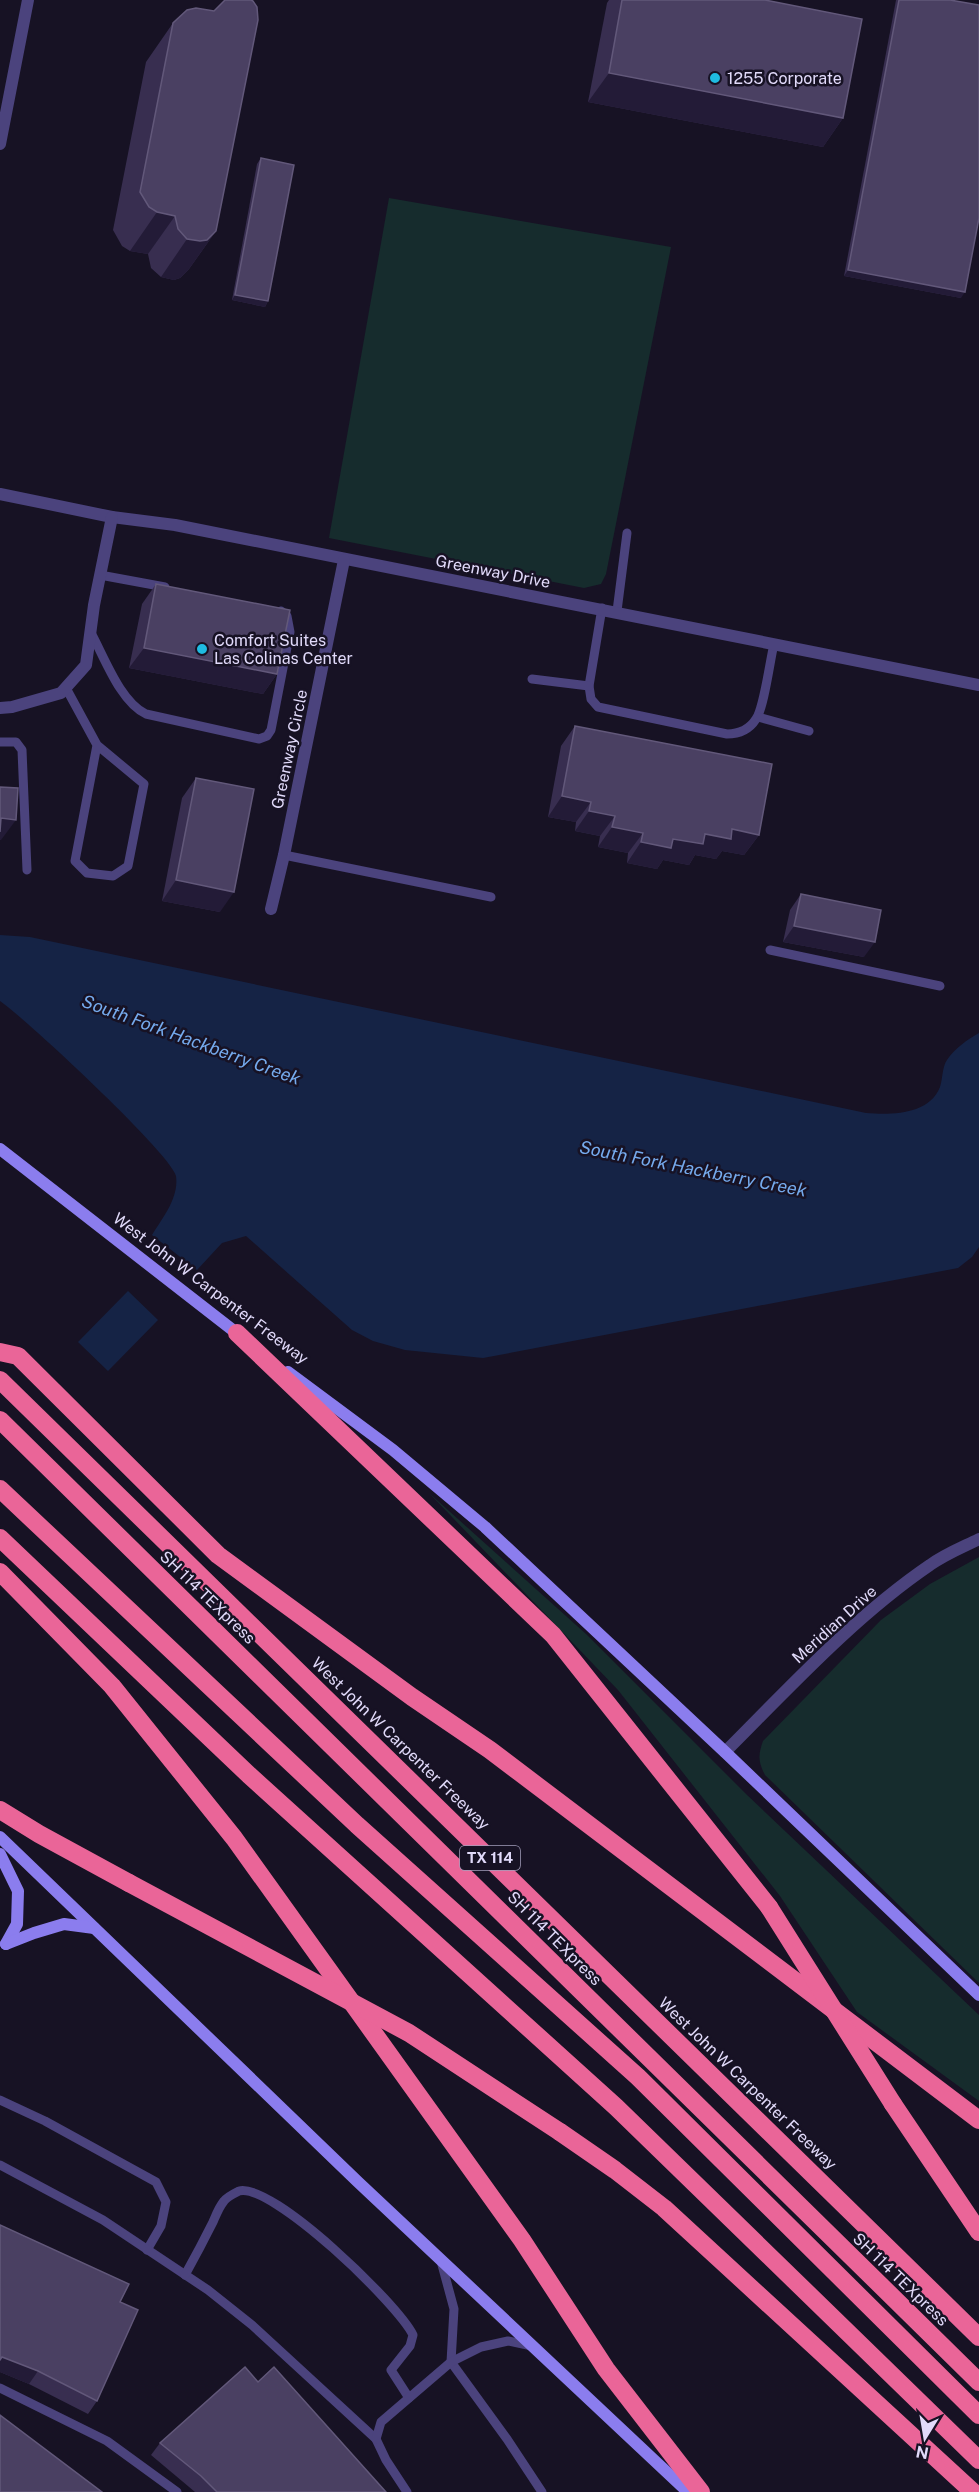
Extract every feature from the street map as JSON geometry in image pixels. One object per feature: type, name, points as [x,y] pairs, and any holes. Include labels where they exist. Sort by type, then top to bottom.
[{"type":"highway","points":[[237,1333],[553,1635],[769,1907],[893,2104],[979,2232]]},
{"type":"highway","points":[[0,1352],[18,1356],[218,1555],[412,1697],[490,1750],[979,2120]]},
{"type":"highway","name":"West John W Carpenter Freeway","points":[[0,1380],[979,2337]]},
{"type":"highway","name":"SH 114 TEXpress","points":[[0,1420],[979,2382]]},
{"type":"highway","points":[[0,1489],[357,1825],[638,2078],[979,2415]]},
{"type":"highway","points":[[0,1538],[249,1775],[616,2107],[979,2460]]},
{"type":"highway","points":[[0,1572],[112,1686],[234,1838],[522,2240],[606,2369],[701,2492]]},
{"type":"highway","points":[[0,1810],[39,1834],[409,2033],[615,2169],[664,2208],[973,2492]]},
{"type":"main road","name":"West John W Carpenter Freeway","points":[[0,1149],[237,1333],[393,1450],[485,1527],[979,1995]]},
{"type":"main road","points":[[0,1837],[440,2259],[688,2492]]},
{"type":"main road","points":[[0,1854],[18,1891],[17,1923],[3,1947]]},
{"type":"main road","points":[[3,1947],[34,1933],[64,1924],[94,1928]]},
{"type":"street","points":[[0,144],[28,0]]},
{"type":"street","name":"Greenway Drive","points":[[0,494],[112,517],[175,525],[344,560],[602,608],[979,685]]},
{"type":"street","points":[[0,708],[12,707],[61,693],[86,665],[100,574],[112,517]]},
{"type":"street","name":"Greenway Circle","points":[[271,909],[344,560]]},
{"type":"street","name":"Meridian Drive","points":[[725,1752],[811,1666],[871,1611],[931,1564],[979,1539]]},
{"type":"lane","points":[[617,611],[627,533]]},
{"type":"lane","points":[[100,574],[180,590]]},
{"type":"lane","points":[[90,631],[128,700],[137,710],[146,714],[259,739],[267,736],[270,730],[290,632],[287,616],[282,611],[271,608]]},
{"type":"lane","points":[[602,608],[589,686],[591,699],[598,707],[727,734],[737,734],[749,727],[758,717],[774,644]]},
{"type":"lane","points":[[532,679],[589,686]]},
{"type":"lane","points":[[66,688],[97,745],[144,784],[128,866],[113,876],[87,873],[75,861],[97,745]]},
{"type":"lane","points":[[758,717],[808,731]]},
{"type":"lane","points":[[0,742],[16,742],[22,750],[27,870]]},
{"type":"lane","points":[[284,855],[491,897]]},
{"type":"lane","points":[[770,950],[940,986]]},
{"type":"lane","points":[[0,2100],[45,2121],[156,2182],[166,2202],[161,2226],[147,2250]]},
{"type":"lane","points":[[0,2165],[103,2220],[185,2275],[252,2325],[376,2439],[386,2460],[407,2492]]},
{"type":"lane","points":[[185,2275],[224,2200],[239,2192],[252,2191],[274,2201],[314,2232],[384,2297],[408,2324],[413,2335],[410,2346],[391,2370],[409,2398]]},
{"type":"lane","points":[[440,2259],[454,2309],[451,2362],[542,2492]]},
{"type":"lane","points":[[376,2439],[381,2422],[451,2362],[481,2347],[508,2342],[532,2346]]},
{"type":"lane","points":[[0,2388],[107,2441],[177,2492]]},
{"type":"green space","points":[[389,198],[671,247],[606,574],[601,584],[584,588],[329,538]]},
{"type":"green space","points":[[429,1493],[586,1634],[746,1794],[979,2015],[979,2101],[857,2012],[780,1896],[618,1690]]},
{"type":"green space","points":[[979,1557],[979,1983],[765,1775],[761,1766],[760,1750],[763,1741],[881,1620],[930,1584]]},
{"type":"water","name":"South Fork Hackberry Creek","points":[[0,935],[30,937],[866,1113],[898,1113],[927,1103],[940,1087],[944,1066],[950,1056],[979,1033],[979,1247],[972,1257],[958,1268],[483,1358],[405,1350],[373,1341],[352,1330],[246,1236],[222,1243],[197,1270],[152,1235],[173,1200],[176,1176],[168,1163],[125,1116],[66,1058],[0,1001]]},
{"type":"water","points":[[128,1291],[158,1320],[108,1371],[78,1342]]},
{"type":"building","points":[[225,0],[253,1],[257,7],[258,20],[216,231],[207,240],[200,241],[187,239],[178,229],[175,216],[157,212],[149,207],[140,192],[173,23],[187,10],[196,8],[214,11]]},
{"type":"building","points":[[622,0],[765,0],[862,19],[843,118],[609,73]]},
{"type":"building","points":[[899,0],[950,0],[979,5],[979,218],[965,292],[848,270]]},
{"type":"building","points":[[261,158],[294,165],[268,301],[235,295]]},
{"type":"building","name":"Comfort Suites Las Colinas Center","points":[[156,584],[290,610],[277,674],[144,648]]},
{"type":"building","points":[[575,726],[772,764],[759,835],[732,829],[731,839],[705,834],[703,844],[673,839],[671,848],[641,842],[643,833],[612,827],[615,816],[589,811],[591,802],[562,796]]},
{"type":"building","points":[[196,778],[254,789],[234,892],[176,880]]},
{"type":"building","points":[[0,787],[18,788],[16,820],[1,818],[0,832]]},
{"type":"building","points":[[801,894],[881,910],[875,942],[794,926]]},
{"type":"building","points":[[0,2225],[129,2284],[120,2302],[138,2310],[97,2401],[38,2371],[2,2357],[0,2360]]},
{"type":"building","points":[[245,2367],[258,2382],[274,2367],[386,2492],[217,2492],[160,2443]]},
{"type":"building","points":[[0,2415],[102,2492],[0,2492]]},
{"type":"place","name":"1255 Corporate","points":[[715,78]]},
{"type":"place","name":"Comfort Suites Las Colinas Center","points":[[202,649]]}]
